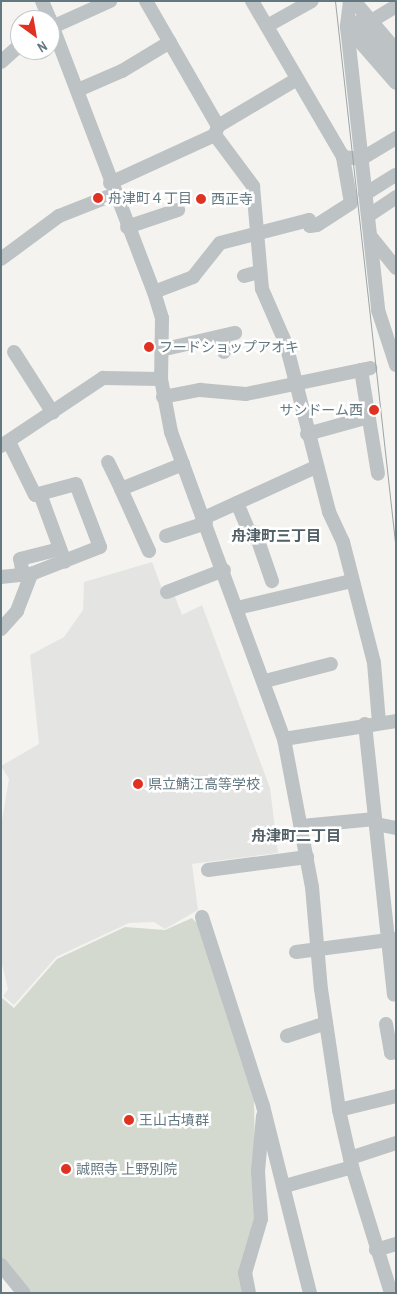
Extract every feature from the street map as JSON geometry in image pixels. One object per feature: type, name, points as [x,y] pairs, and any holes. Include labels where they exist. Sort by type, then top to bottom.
[{"type":"street","points":[[60,20],[110,1]]},
{"type":"street","points":[[146,1],[170,42],[216,130],[253,186],[260,272],[267,306],[284,337],[316,467],[374,663],[379,722]]},
{"type":"street","points":[[154,292],[193,277],[220,242],[309,220],[310,226],[317,224],[352,203],[343,157],[252,1]]},
{"type":"street","points":[[267,26],[312,1]]},
{"type":"street","points":[[352,1],[367,20],[396,50]]},
{"type":"street","points":[[352,1],[347,27],[361,159],[378,310],[392,365]]},
{"type":"street","points":[[367,20],[396,6]]},
{"type":"street","points":[[367,20],[396,69]]},
{"type":"street","points":[[347,27],[396,83]]},
{"type":"street","points":[[78,90],[122,71],[170,42]]},
{"type":"street","points":[[60,46],[78,90],[112,188],[154,292],[165,349],[161,379],[163,397],[183,464],[265,681],[284,740],[307,857],[326,1024],[339,1110],[351,1163],[386,1292]]},
{"type":"street","points":[[1,259],[59,216],[216,130],[297,79]]},
{"type":"street","points":[[343,157],[361,159],[396,138]]},
{"type":"street","points":[[365,194],[396,175]]},
{"type":"street","points":[[368,216],[395,199]]},
{"type":"street","points":[[127,227],[178,210]]},
{"type":"street","points":[[371,237],[396,268]]},
{"type":"street","points":[[244,276],[260,272]]},
{"type":"street","points":[[165,349],[227,341]]},
{"type":"street","points":[[14,352],[53,413]]},
{"type":"street","points":[[163,397],[200,390],[246,394],[365,369],[369,417],[378,474]]},
{"type":"street","points":[[1,577],[27,574],[65,562],[100,547],[76,484],[35,495],[6,445],[103,378],[161,379]]},
{"type":"street","points":[[307,434],[369,417]]},
{"type":"street","points":[[108,462],[149,551]]},
{"type":"street","points":[[121,489],[183,464]]},
{"type":"street","points":[[166,536],[205,521],[237,503],[316,467]]},
{"type":"street","points":[[40,494],[65,562]]},
{"type":"street","points":[[237,503],[250,533],[259,531],[272,581]]},
{"type":"street","points":[[1,629],[17,611],[27,574],[20,559],[60,549]]},
{"type":"street","points":[[167,592],[224,570]]},
{"type":"street","points":[[237,608],[351,581]]},
{"type":"street","points":[[265,681],[331,664]]},
{"type":"street","points":[[284,740],[365,724],[396,721]]},
{"type":"street","points":[[365,724],[375,821],[392,939],[394,994]]},
{"type":"street","points":[[302,826],[375,821],[396,828]]},
{"type":"street","points":[[208,870],[307,857]]},
{"type":"street","points":[[202,917],[264,1106],[310,1293]]},
{"type":"street","points":[[296,952],[318,951],[392,939]]},
{"type":"street","points":[[287,1036],[326,1024]]},
{"type":"street","points":[[386,1024],[391,1053],[396,1052]]},
{"type":"street","points":[[339,1110],[396,1096]]},
{"type":"street","points":[[250,1293],[245,1273],[261,1219],[258,1171],[264,1106]]},
{"type":"street","points":[[285,1186],[351,1163],[396,1143]]},
{"type":"street","points":[[376,1250],[396,1244]]},
{"type":"street","points":[[1,1265],[24,1293]]},
{"type":"shaded area","name":"県立鯖江高等学校","points":[[152,562],[164,594],[174,594],[182,615],[202,605],[270,788],[278,853],[192,864],[198,910],[165,929],[154,922],[129,923],[56,957],[14,1005],[3,996],[8,989],[1,960],[1,826],[9,779],[1,766],[39,744],[30,655],[64,637],[83,610],[84,582]]},
{"type":"shaded area","name":"王山古墳群","points":[[192,918],[201,927],[254,1099],[256,1212],[243,1293],[30,1293],[1,1257],[1,997],[14,1008],[57,959],[125,927],[165,930]]},
{"type":"tram line","points":[[335,1],[396,551]]},
{"type":"place","name":"舟津町４丁目","points":[[98,198]]},
{"type":"place","name":"西正寺","points":[[201,199]]},
{"type":"place","name":"フードショップアオキ","points":[[149,347]]},
{"type":"place","name":"サンドーム西","points":[[374,410]]},
{"type":"place","name":"県立鯖江高等学校","points":[[138,784]]},
{"type":"place","name":"王山古墳群","points":[[129,1120]]},
{"type":"place","name":"誠照寺 上野別院","points":[[66,1169]]},
{"type":"district","name":"舟津町三丁目","points":[[276,536]]},
{"type":"district","name":"舟津町二丁目","points":[[296,836]]}]
